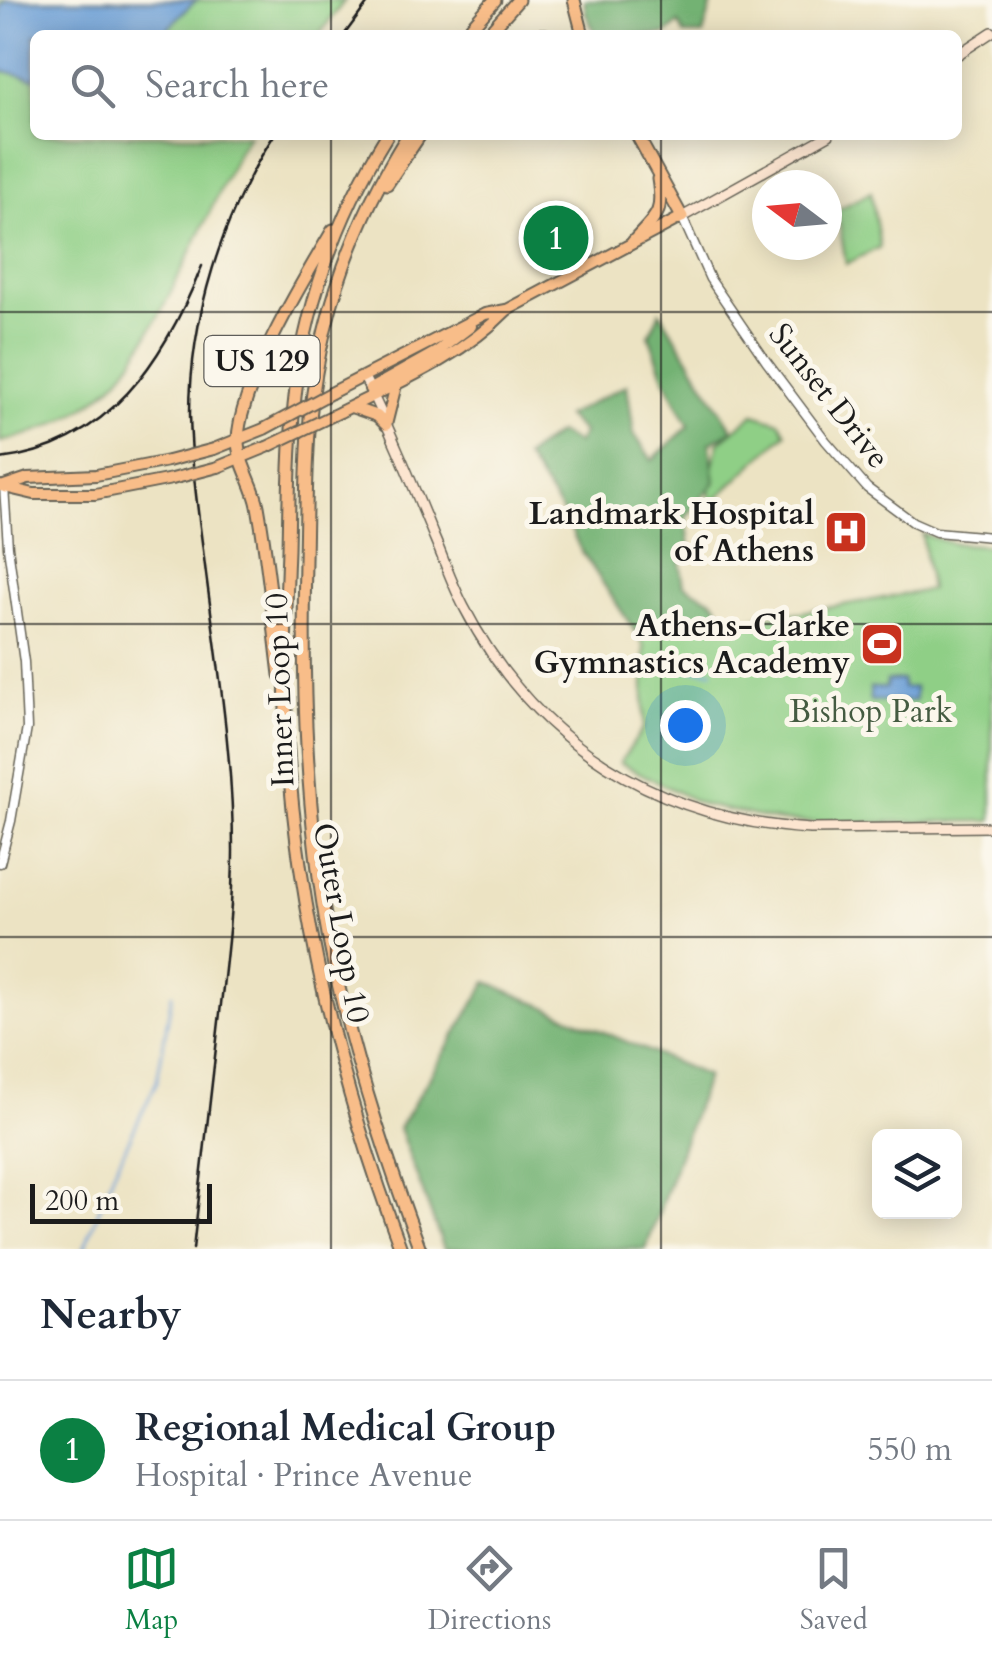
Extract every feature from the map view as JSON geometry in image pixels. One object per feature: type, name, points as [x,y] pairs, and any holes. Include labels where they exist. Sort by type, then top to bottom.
[{"type":"highway","points":[[468,30],[495,0]]},
{"type":"highway","points":[[492,30],[518,0]]},
{"type":"highway","points":[[574,0],[582,30]]},
{"type":"highway","name":"Outer Loop 10","points":[[384,140],[354,195],[321,276],[302,346],[294,404],[286,600],[287,728],[300,865],[319,978],[354,1116],[401,1249]]},
{"type":"highway","name":"Inner Loop 10","points":[[405,140],[350,248],[322,340],[308,444],[303,655],[307,764],[330,946],[371,1109],[420,1249]]},
{"type":"highway","points":[[350,248],[417,140]]},
{"type":"highway","points":[[640,140],[682,218]]},
{"type":"highway","points":[[633,242],[660,210],[656,170]]},
{"type":"highway","name":"US 129","points":[[238,440],[251,389],[268,348],[354,195]]},
{"type":"highway","name":"US 129","points":[[2,486],[34,494],[95,494],[172,479],[242,458],[345,410],[372,392],[396,385],[466,344],[507,310],[682,218]]},
{"type":"highway","points":[[2,486],[28,478],[96,476],[214,449],[264,429],[478,318],[507,310]]},
{"type":"highway","points":[[372,392],[438,351],[478,318]]},
{"type":"highway","points":[[345,410],[370,413],[386,425],[396,385]]},
{"type":"highway","points":[[238,440],[258,502],[287,728]]},
{"type":"main road","points":[[962,52],[992,32]]},
{"type":"main road","points":[[682,218],[819,140]]},
{"type":"main road","points":[[364,377],[462,604],[493,659],[565,737],[602,764],[690,808],[737,820],[781,827],[992,828]]},
{"type":"street","name":"Sunset Drive","points":[[682,218],[706,271],[735,316],[826,441],[867,488],[913,522],[936,532],[992,537]]},
{"type":"street","points":[[0,860],[9,831],[27,728],[24,662],[2,486]]},
{"type":"green space","points":[[0,0],[345,0],[323,30],[30,30],[30,140],[246,140],[167,300],[126,369],[102,394],[75,413],[32,433],[0,442]]},
{"type":"green space","points":[[584,0],[713,0],[704,30],[682,30],[679,23],[671,30],[594,30]]},
{"type":"green space","points":[[871,192],[880,247],[846,264],[842,240],[842,207]]},
{"type":"green space","points":[[660,312],[733,430],[710,443],[715,482],[686,517],[690,548],[680,562],[684,585],[714,601],[727,620],[634,630],[525,457],[558,433],[577,443],[583,433],[566,416],[627,385],[634,434],[652,460],[689,426],[665,380],[649,335]]},
{"type":"green space","points":[[754,414],[780,422],[786,433],[711,504],[708,484],[719,442]]},
{"type":"green space","name":"Bishop Park","points":[[922,534],[951,543],[992,546],[992,821],[779,821],[703,805],[620,763],[644,727],[644,646],[634,630],[802,612],[930,590]]},
{"type":"green space","points":[[487,982],[707,1076],[646,1249],[444,1249],[399,1128]]},
{"type":"water","points":[[8,0],[197,0],[167,30],[30,30],[30,78],[0,70],[0,6]]},
{"type":"water","points":[[902,680],[903,688],[915,687],[915,701],[870,701],[870,688],[886,688],[887,681]]},
{"type":"waterway","points":[[672,669],[713,671]]},
{"type":"waterway","points":[[84,1249],[113,1174],[157,1081],[172,994]]},
{"type":"railway","points":[[348,30],[370,0]]},
{"type":"railway","points":[[193,1249],[228,944],[233,850],[227,737],[193,465],[191,378],[212,269],[239,200],[271,140]]},
{"type":"railway","points":[[0,459],[38,451],[72,437],[128,393],[170,334],[202,266]]},
{"type":"place","name":"Regional Medical Group","points":[[556,238]]},
{"type":"place","name":"Landmark Hospital of Athens","points":[[846,532]]},
{"type":"place","name":"Athens-Clarke Gymnastics Academy","points":[[882,644]]}]
